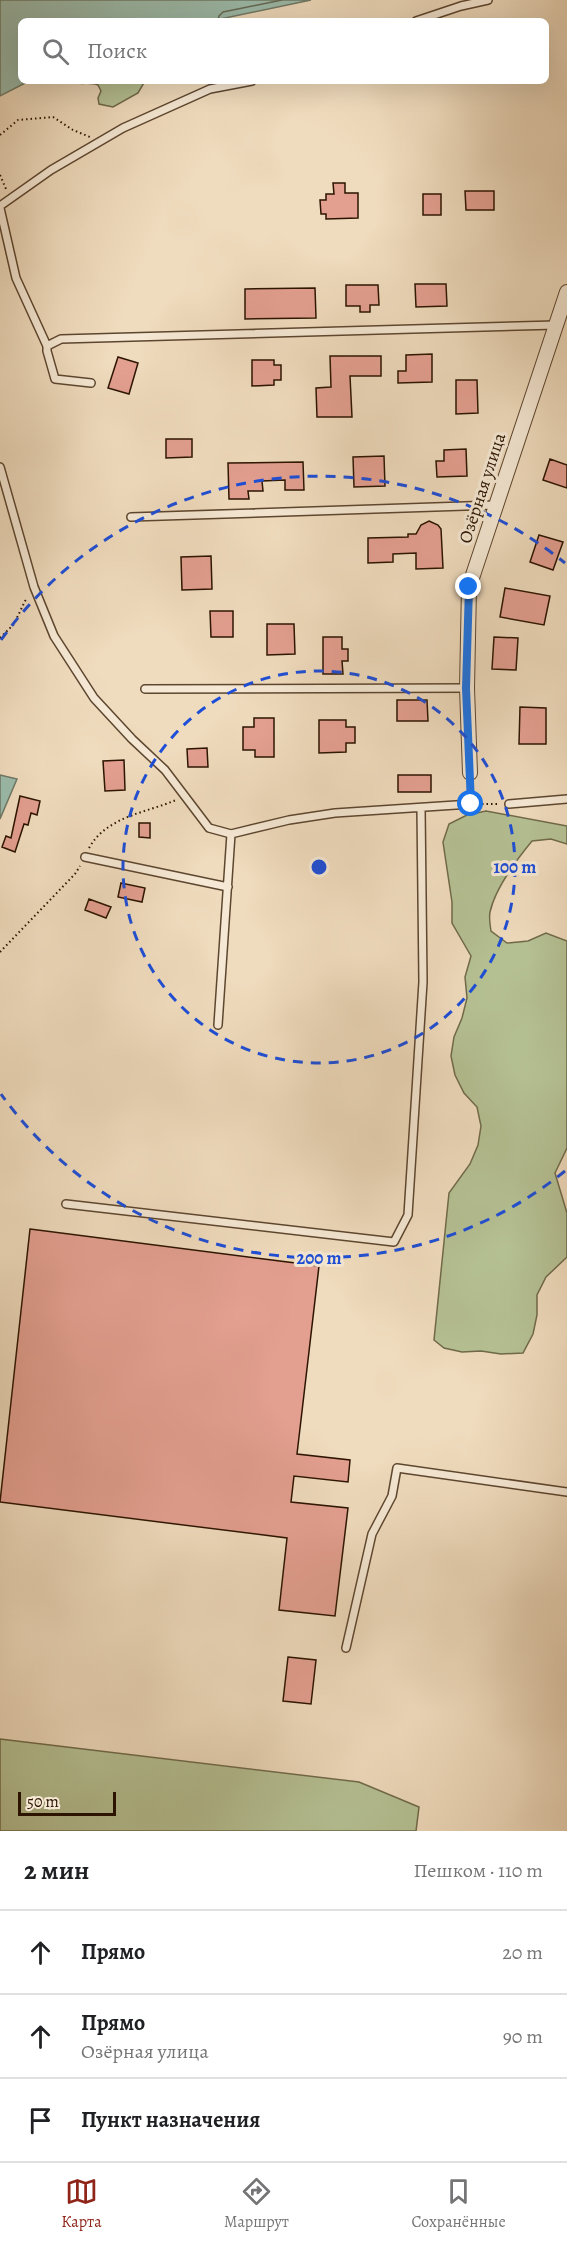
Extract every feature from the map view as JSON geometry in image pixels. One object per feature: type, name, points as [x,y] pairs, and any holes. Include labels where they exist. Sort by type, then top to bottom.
[{"type":"street","name":"Озёрная улица","points":[[470,773],[466,688],[469,587],[567,292]]},
{"type":"lane","points":[[425,18],[488,0]]},
{"type":"lane","points":[[91,383],[55,379],[46,351],[47,346],[16,278],[0,207],[51,170],[123,129],[210,89],[236,84]]},
{"type":"lane","points":[[47,346],[62,339],[556,325]]},
{"type":"lane","points":[[0,467],[37,594],[54,636],[94,698],[165,770],[209,828],[231,834],[289,820],[335,813],[471,804]]},
{"type":"lane","points":[[131,517],[495,505]]},
{"type":"lane","points":[[145,689],[466,688]]},
{"type":"lane","points":[[509,804],[567,799]]},
{"type":"lane","points":[[66,1204],[394,1242],[408,1215],[410,1192],[423,982],[421,808]]},
{"type":"lane","points":[[218,1025],[231,834]]},
{"type":"lane","points":[[85,857],[228,886]]},
{"type":"lane","points":[[346,1648],[372,1534],[392,1496],[397,1468],[567,1492]]},
{"type":"path","points":[[0,135],[18,120],[53,117],[73,130],[100,142]]},
{"type":"path","points":[[0,175],[10,198]]},
{"type":"path","points":[[0,638],[14,624],[25,601],[37,594]]},
{"type":"path","points":[[471,804],[509,804]]},
{"type":"shaded area","points":[[94,84],[143,84],[138,93],[113,107],[99,104],[98,98],[101,91],[98,85]]},
{"type":"shaded area","points":[[486,811],[567,826],[567,844],[551,839],[532,841],[502,884],[490,914],[491,931],[507,943],[528,941],[546,933],[567,941],[567,1148],[555,1173],[567,1213],[567,1257],[546,1277],[537,1295],[537,1315],[533,1334],[523,1353],[462,1352],[444,1348],[434,1340],[449,1193],[470,1164],[478,1145],[481,1126],[477,1107],[464,1093],[455,1075],[451,1056],[454,1037],[467,998],[465,977],[471,956],[452,923],[452,902],[443,842],[449,824],[467,815]]},
{"type":"shaded area","points":[[0,1739],[359,1782],[419,1807],[416,1831],[0,1831]]},
{"type":"water","points":[[0,0],[311,0],[225,18],[18,18],[18,84],[23,84],[0,96]]},
{"type":"water","points":[[0,775],[17,779],[0,819]]},
{"type":"building","points":[[333,183],[345,183],[345,193],[358,193],[358,218],[326,219],[326,214],[321,214],[320,200],[326,200],[326,194],[334,194]]},
{"type":"building","points":[[465,191],[494,191],[494,210],[466,210]]},
{"type":"building","points":[[423,194],[441,194],[441,215],[423,215]]},
{"type":"building","points":[[415,284],[446,284],[447,306],[416,307]]},
{"type":"building","points":[[346,285],[378,285],[379,305],[370,305],[370,312],[360,312],[360,306],[346,306]]},
{"type":"building","points":[[315,288],[316,318],[245,319],[245,289]]},
{"type":"building","points":[[432,354],[432,382],[398,383],[398,371],[406,371],[406,355]]},
{"type":"building","points":[[330,356],[381,356],[381,376],[350,376],[352,417],[317,417],[316,388],[331,387]]},
{"type":"building","points":[[118,357],[138,363],[129,394],[108,388]]},
{"type":"building","points":[[252,360],[274,360],[274,365],[281,365],[281,380],[274,380],[274,385],[252,386]]},
{"type":"building","points":[[456,380],[477,380],[478,413],[456,414]]},
{"type":"building","points":[[166,439],[192,439],[192,457],[166,458]]},
{"type":"building","points":[[466,449],[467,476],[437,477],[436,461],[444,461],[444,450]]},
{"type":"building","points":[[384,456],[385,486],[354,487],[353,457]]},
{"type":"building","points":[[550,459],[567,465],[567,488],[543,480]]},
{"type":"building","points":[[303,462],[304,490],[285,490],[285,480],[262,481],[263,491],[248,491],[249,499],[229,499],[228,463]]},
{"type":"building","points":[[429,521],[441,529],[443,568],[416,569],[416,553],[393,554],[393,562],[368,563],[368,538],[408,537],[408,534],[416,534],[421,525]]},
{"type":"building","points":[[539,535],[563,542],[553,570],[530,562]]},
{"type":"building","points":[[211,556],[212,589],[182,590],[181,557]]},
{"type":"building","points":[[505,588],[550,596],[544,625],[500,617]]},
{"type":"building","points":[[210,611],[233,611],[233,637],[211,637]]},
{"type":"building","points":[[267,624],[294,624],[295,654],[267,655]]},
{"type":"building","points":[[323,637],[342,637],[342,649],[348,649],[348,661],[342,661],[343,674],[323,674]]},
{"type":"building","points":[[494,637],[518,638],[516,670],[492,669]]},
{"type":"building","points":[[397,700],[427,700],[428,721],[397,721]]},
{"type":"building","points":[[520,707],[546,708],[546,744],[519,744]]},
{"type":"building","points":[[254,718],[274,718],[274,757],[255,757],[255,750],[243,750],[243,727],[254,727]]},
{"type":"building","points":[[319,720],[346,720],[346,727],[355,727],[355,743],[346,743],[346,752],[319,753]]},
{"type":"building","points":[[207,748],[208,767],[188,767],[187,749]]},
{"type":"building","points":[[124,760],[125,790],[105,791],[103,761]]},
{"type":"building","points":[[398,775],[431,775],[431,792],[398,792]]},
{"type":"building","points":[[20,796],[40,801],[37,815],[31,813],[28,825],[24,824],[15,852],[2,847],[6,836],[11,838]]},
{"type":"building","points":[[139,823],[150,823],[150,838],[139,837]]},
{"type":"building","points":[[121,883],[145,888],[142,902],[118,897]]},
{"type":"building","points":[[89,899],[111,907],[106,918],[85,910]]},
{"type":"building","points":[[30,1229],[319,1266],[297,1454],[350,1460],[348,1482],[294,1476],[291,1502],[348,1508],[335,1616],[279,1610],[287,1538],[0,1502]]},
{"type":"building","points":[[288,1657],[316,1660],[311,1704],[283,1701]]},
{"type":"route","points":[[469,587],[466,688],[471,804]]}]
